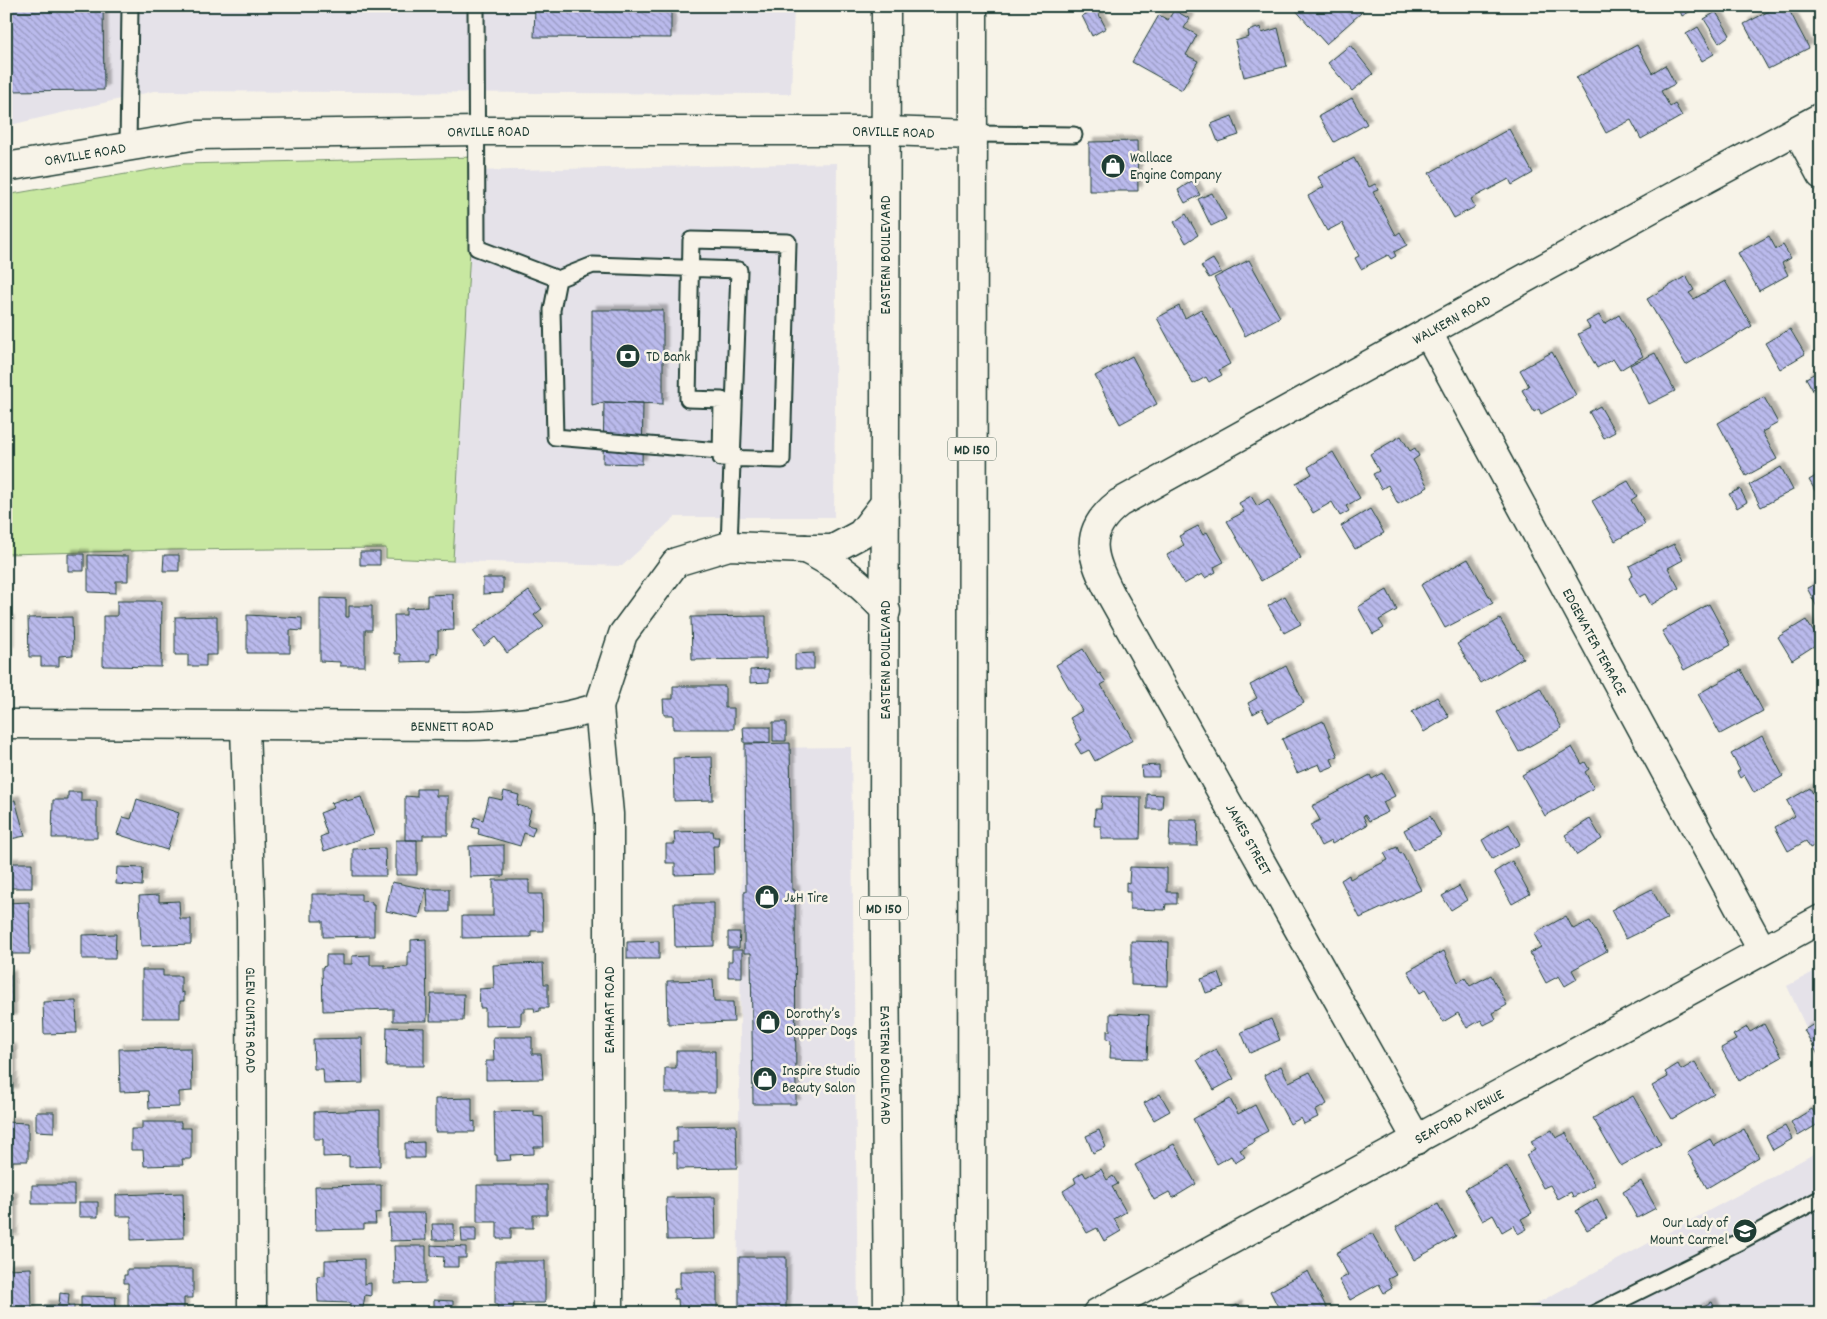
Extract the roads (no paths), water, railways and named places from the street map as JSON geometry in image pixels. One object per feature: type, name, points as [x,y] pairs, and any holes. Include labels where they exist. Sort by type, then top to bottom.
[{"type":"street","name":"EASTERN BOULEVARD","points":[[886,6],[884,820],[888,1313]]},
{"type":"street","name":"MD 150","points":[[972,1313],[973,6]]},
{"type":"street","points":[[1809,124],[1821,175]]},
{"type":"street","name":"WALKERN ROAD","points":[[1094,534],[1108,511],[1119,502],[1674,196],[1809,124]]},
{"type":"street","name":"ORVILLE ROAD","points":[[6,167],[198,135],[478,131],[886,131],[973,134]]},
{"type":"street","name":"EDGEWATER TERRACE","points":[[1428,333],[1762,950]]},
{"type":"street","points":[[599,707],[623,634],[676,562],[729,546],[805,550],[833,549],[861,534],[885,503]]},
{"type":"street","name":"JAMES STREET","points":[[1094,534],[1094,551],[1099,571],[1111,595],[1417,1140]]},
{"type":"street","points":[[805,550],[837,566],[862,585],[886,611]]},
{"type":"street","name":"BENNETT ROAD","points":[[6,724],[84,723],[245,726],[501,725],[566,717],[599,707]]},
{"type":"street","name":"EARHART ROAD","points":[[599,707],[609,814],[609,1313]]},
{"type":"street","name":"GLEN CURTIS ROAD","points":[[245,726],[251,930],[252,1313]]},
{"type":"street","name":"SEAFORD AVENUE","points":[[1097,1313],[1821,919]]},
{"type":"lane","points":[[128,147],[130,6]]},
{"type":"lane","points":[[476,6],[477,248],[558,278],[593,265],[739,270],[729,546]]},
{"type":"lane","points":[[973,134],[1074,135]]},
{"type":"lane","points":[[691,240],[788,242],[782,460],[721,458],[722,400],[688,400],[691,269],[691,240]]},
{"type":"lane","points":[[558,278],[552,310],[555,437],[732,452]]},
{"type":"lane","points":[[1595,1313],[1743,1240],[1821,1198]]},
{"type":"place","name":"Wallace Engine Company","points":[[1113,166]]},
{"type":"place","name":"TD Bank","points":[[628,356]]},
{"type":"place","name":"J&H Tire","points":[[767,897]]},
{"type":"place","name":"Dorothy’s Dapper Dogs","points":[[768,1022]]},
{"type":"place","name":"Inspire Studio Beauty Salon","points":[[765,1079]]},
{"type":"place","name":"Our Lady of Mount Carmel","points":[[1745,1231]]}]
